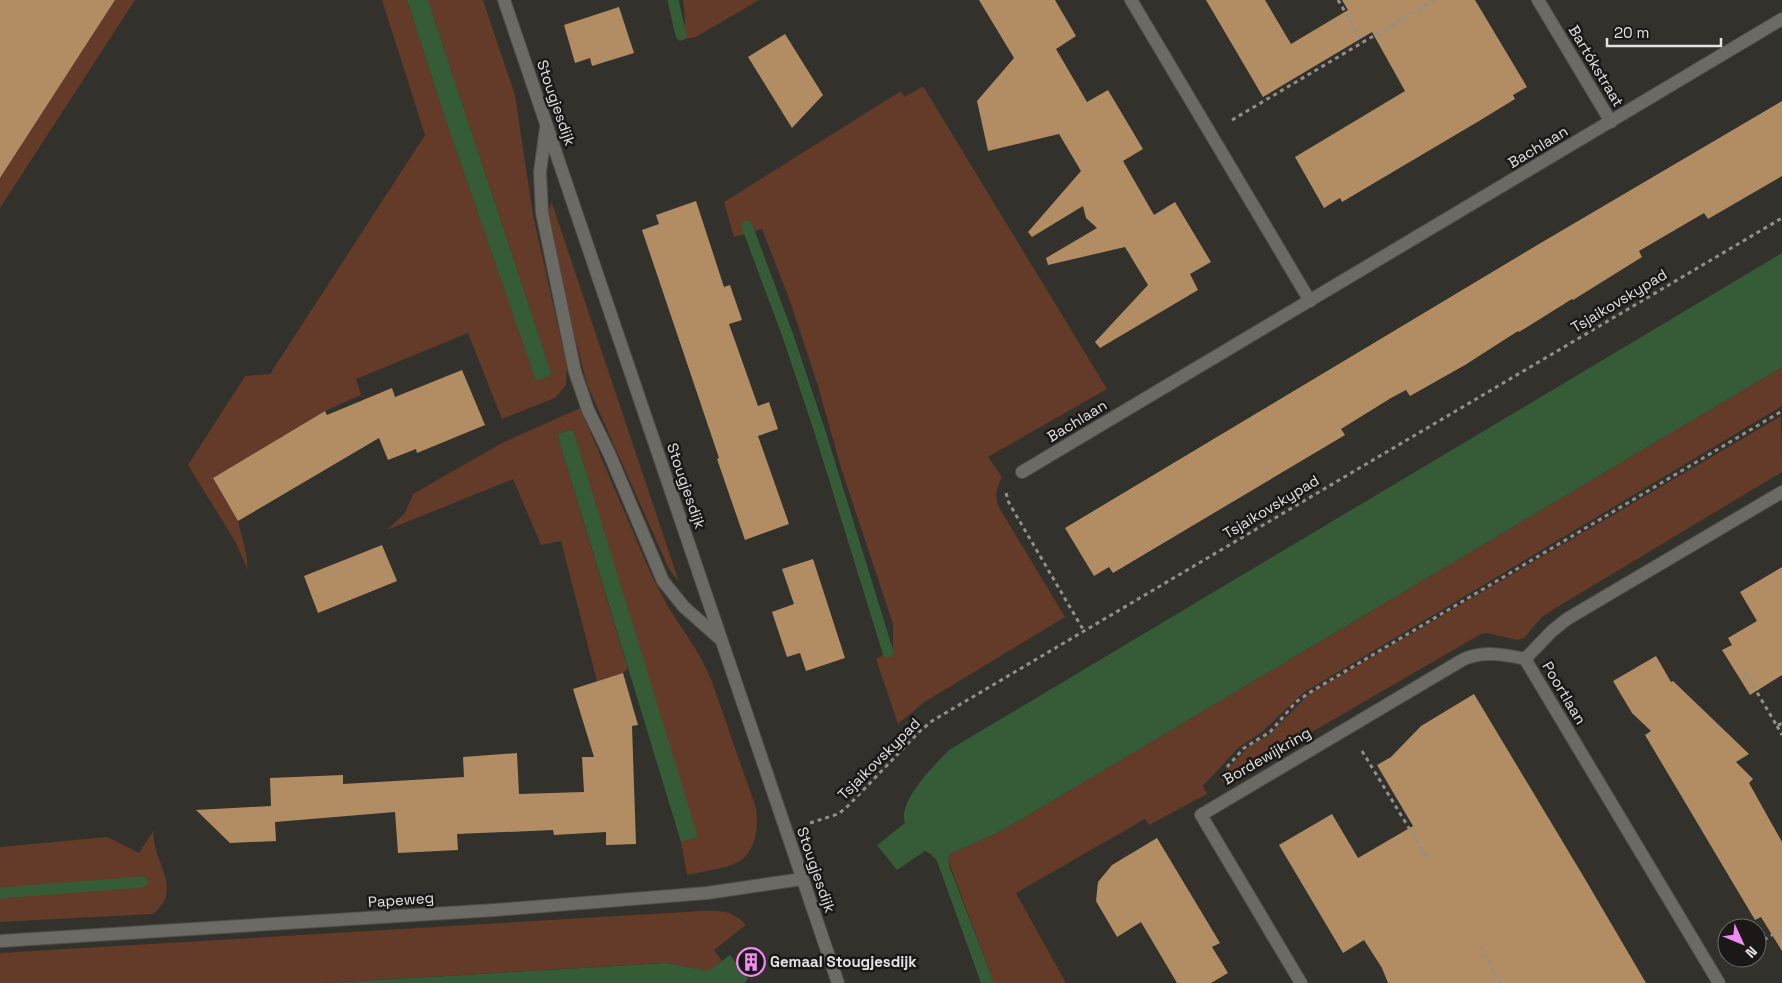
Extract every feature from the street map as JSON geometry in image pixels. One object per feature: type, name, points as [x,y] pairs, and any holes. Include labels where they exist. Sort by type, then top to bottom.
[{"type":"street","name":"Stougjesdijk","points":[[504,0],[838,983]]},
{"type":"street","points":[[1131,0],[1310,301]]},
{"type":"street","name":"Bartókstraat","points":[[1538,0],[1611,122]]},
{"type":"street","name":"Bachlaan","points":[[1022,472],[1782,19]]},
{"type":"street","points":[[547,126],[540,172],[542,213],[573,364],[588,410],[609,453],[663,581],[684,608],[720,638]]},
{"type":"street","name":"Poortlaan","points":[[1719,983],[1524,659],[1552,631],[1567,620],[1782,492]]},
{"type":"street","name":"Bordewijkring","points":[[1301,983],[1201,815],[1464,659],[1479,654],[1504,655],[1524,659]]},
{"type":"street","name":"Papeweg","points":[[0,941],[496,910],[707,893],[802,879]]},
{"type":"path","points":[[1338,0],[1363,42]]},
{"type":"path","points":[[1210,133],[1434,0]]},
{"type":"path","name":"Tsjaikovskypad","points":[[786,831],[842,811],[918,732],[932,722],[1782,218]]},
{"type":"path","points":[[1222,802],[1211,782],[1244,748],[1270,732],[1296,702],[1782,411]]},
{"type":"path","points":[[1022,472],[1010,480],[1006,491],[1008,500],[1084,631]]},
{"type":"path","points":[[1745,672],[1782,735]]},
{"type":"path","points":[[1777,726],[1782,723]]},
{"type":"path","points":[[1348,728],[1429,861]]},
{"type":"path","points":[[1767,938],[1782,929]]},
{"type":"path","points":[[1480,946],[1501,983]]},
{"type":"shaded area","points":[[115,0],[135,0],[0,208],[0,178]]},
{"type":"shaded area","points":[[382,0],[407,0],[444,115],[536,380],[552,375],[428,0],[483,0],[515,95],[533,215],[567,366],[566,385],[555,398],[502,419],[468,333],[356,379],[361,395],[325,411],[213,478],[238,521],[248,570],[236,543],[188,465],[245,376],[270,374],[425,135]]},
{"type":"shaded area","points":[[407,0],[428,0],[552,375],[536,381],[444,115]]},
{"type":"shaded area","points":[[683,0],[759,0],[696,37],[684,39],[685,18]]},
{"type":"shaded area","points":[[923,86],[1107,389],[988,457],[1002,477],[996,493],[1000,509],[1065,617],[923,703],[898,724],[876,659],[893,649],[893,624],[841,468],[818,386],[790,301],[762,229],[734,237],[724,202],[901,91],[904,97]]},
{"type":"shaded area","points":[[552,203],[679,582],[669,569],[587,384],[573,330],[548,210]]},
{"type":"shaded area","points":[[1782,253],[1782,367],[1017,822],[991,836],[951,853],[948,858],[950,868],[994,983],[981,983],[937,861],[931,854],[925,851],[897,870],[877,845],[905,823],[904,814],[911,795],[926,774],[949,750]]},
{"type":"shaded area","points":[[1782,367],[1782,406],[1303,693],[1262,732],[1238,748],[1203,786],[1207,794],[1149,825],[1145,819],[1016,893],[1066,983],[994,983],[951,868],[948,858],[951,853],[991,836],[1017,822]]},
{"type":"shaded area","points":[[580,408],[651,574],[667,605],[700,656],[711,679],[756,808],[756,830],[750,851],[740,861],[729,866],[687,875],[681,842],[697,837],[573,429],[557,434],[628,669],[623,673],[597,681],[561,541],[541,545],[513,479],[387,530],[405,513],[413,494],[502,443]]},
{"type":"shaded area","points":[[1781,416],[1782,472],[1554,609],[1542,617],[1524,638],[1517,640],[1487,633],[1481,634],[1224,783],[1219,778],[1250,745],[1268,736],[1309,694]]},
{"type":"shaded area","points":[[573,429],[698,837],[681,842],[557,434]]},
{"type":"shaded area","points":[[154,830],[154,841],[167,884],[167,894],[162,904],[153,914],[0,922],[0,847],[107,837],[139,853]]},
{"type":"shaded area","points":[[701,911],[726,912],[736,916],[746,925],[714,950],[722,961],[709,972],[666,963],[325,983],[0,983],[0,953]]},
{"type":"shaded area","points":[[730,955],[748,979],[744,983],[325,983],[666,963],[708,971]]},
{"type":"building","points":[[0,0],[115,0],[0,178]]},
{"type":"building","points":[[979,0],[1055,0],[1076,36],[1056,49],[1087,102],[1108,90],[1143,149],[1123,161],[1154,215],[1175,202],[1211,262],[1190,274],[1198,290],[1100,348],[1095,342],[1148,285],[1125,247],[1048,265],[1046,258],[1097,228],[1086,218],[1083,206],[1032,237],[1028,232],[1081,171],[1059,134],[988,151],[977,101],[1014,58]]},
{"type":"building","points":[[1206,0],[1265,0],[1291,44],[1348,10],[1342,0],[1475,0],[1527,87],[1513,95],[1515,99],[1479,121],[1342,202],[1340,198],[1324,208],[1295,157],[1405,91],[1372,32],[1263,97]]},
{"type":"building","points":[[619,7],[634,53],[592,66],[590,58],[575,63],[564,25]]},
{"type":"building","points":[[785,34],[823,95],[792,128],[748,57]]},
{"type":"building","points":[[1782,101],[1782,176],[1708,219],[1704,213],[1639,251],[1642,257],[1465,365],[1410,396],[1406,390],[1391,398],[1341,429],[1345,435],[1113,573],[1109,567],[1094,576],[1065,528]]},
{"type":"building","points":[[696,201],[724,287],[730,285],[742,320],[729,324],[758,406],[769,402],[778,429],[758,436],[789,524],[745,540],[642,230],[659,224],[656,215]]},
{"type":"building","points":[[462,370],[485,425],[417,453],[416,449],[388,460],[379,438],[238,521],[213,478],[325,411],[327,415],[392,388],[395,397]]},
{"type":"building","points":[[382,545],[397,581],[318,613],[304,576]]},
{"type":"building","points":[[813,559],[845,658],[806,671],[800,653],[787,657],[772,612],[794,604],[782,569]]},
{"type":"building","points":[[1782,567],[1782,675],[1750,695],[1722,650],[1732,645],[1728,638],[1757,621],[1740,592]]},
{"type":"building","points":[[1656,656],[1671,682],[1673,681],[1749,754],[1736,762],[1753,779],[1749,783],[1782,842],[1782,951],[1767,927],[1767,918],[1754,918],[1645,735],[1651,731],[1632,713],[1613,681]]},
{"type":"building","points":[[623,673],[638,725],[632,726],[636,844],[606,845],[606,832],[554,835],[553,830],[457,834],[458,850],[398,853],[395,812],[275,822],[276,841],[230,843],[196,810],[271,806],[270,778],[343,775],[343,784],[464,777],[463,757],[517,753],[519,794],[584,792],[582,757],[594,757],[573,689]]},
{"type":"building","points":[[1474,694],[1646,983],[1388,983],[1382,968],[1364,940],[1343,953],[1279,845],[1332,814],[1358,858],[1413,826],[1377,765],[1391,757],[1421,726]]},
{"type":"building","points":[[1157,838],[1220,943],[1212,947],[1228,973],[1211,983],[1177,983],[1141,922],[1117,937],[1096,901],[1098,882],[1112,865]]},
{"type":"waterway","points":[[673,0],[681,35]]},
{"type":"waterway","points":[[747,226],[788,336],[820,432],[888,652]]},
{"type":"waterway","points":[[0,893],[142,882]]},
{"type":"place","name":"Gemaal Stougjesdijk","points":[[751,962]]}]
